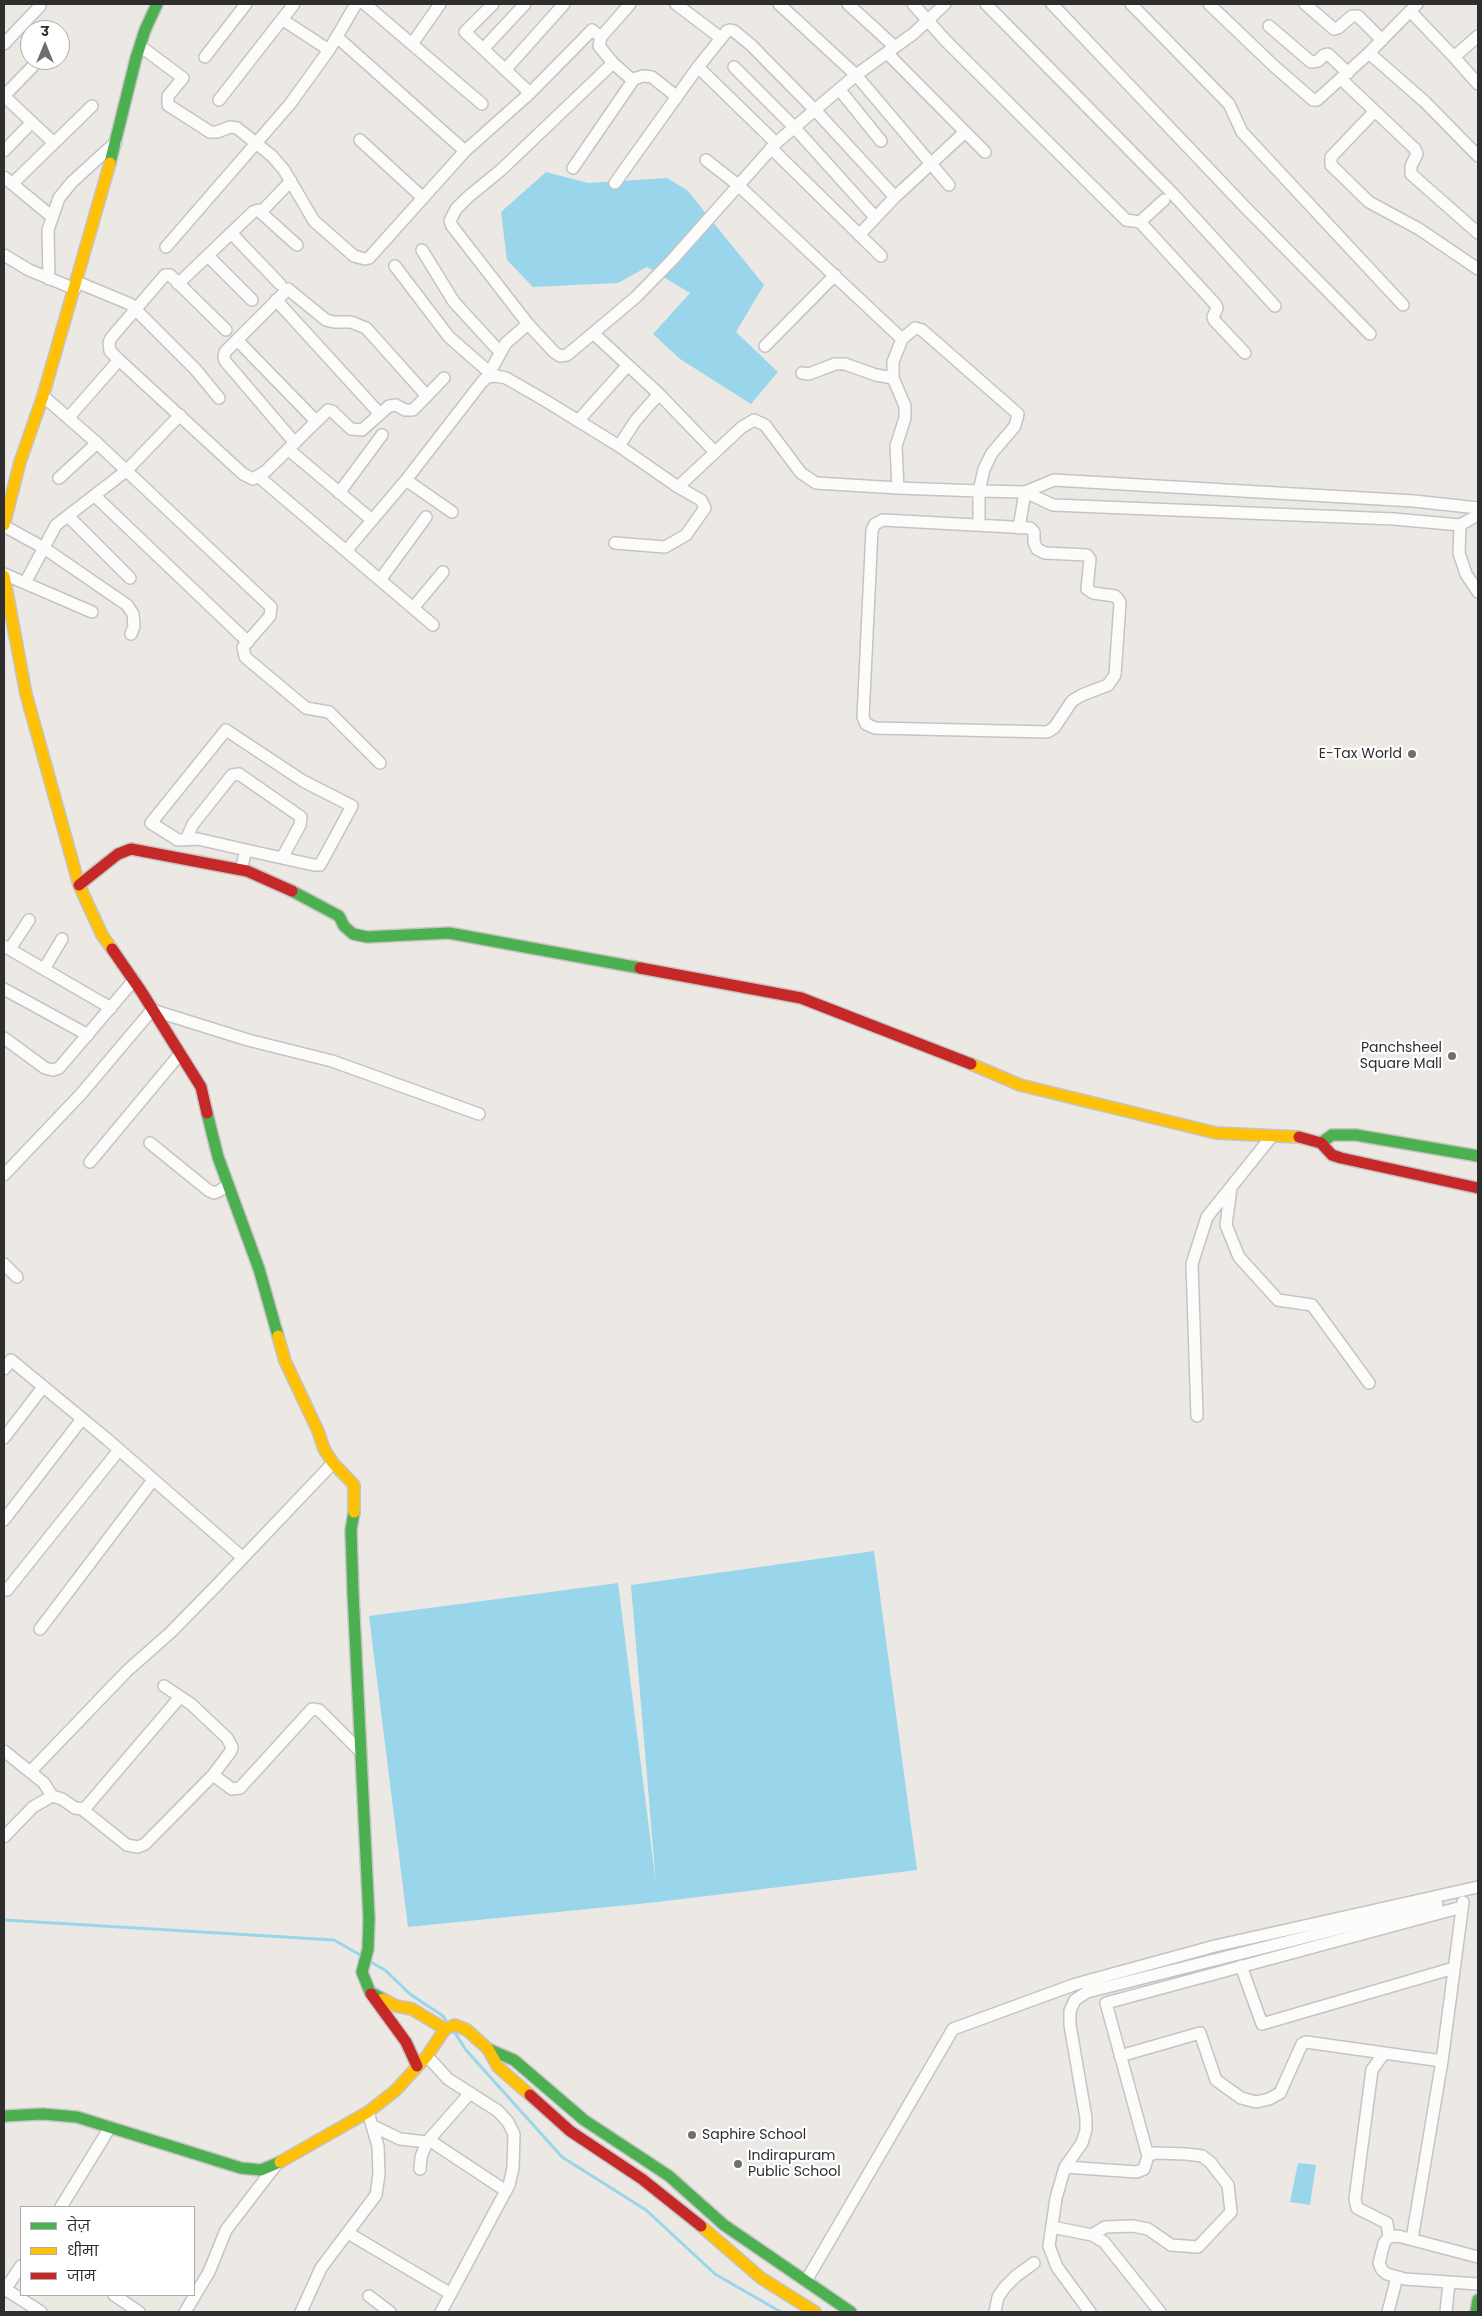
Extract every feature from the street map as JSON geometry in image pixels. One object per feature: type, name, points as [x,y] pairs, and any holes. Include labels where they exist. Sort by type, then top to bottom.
[{"type":"street","points":[[131,634],[134,626],[133,614],[127,605],[44,548],[4,526],[7,497],[43,396],[117,141],[140,46],[157,4]]},
{"type":"street","points":[[205,57],[246,4]]},
{"type":"street","points":[[219,100],[294,4]]},
{"type":"street","points":[[166,247],[290,104],[329,50],[356,4]]},
{"type":"street","points":[[365,4],[482,104]]},
{"type":"street","points":[[412,44],[440,4]]},
{"type":"street","points":[[493,4],[465,32],[530,93]]},
{"type":"street","points":[[484,48],[526,4]]},
{"type":"street","points":[[505,70],[564,4]]},
{"type":"street","points":[[600,37],[630,4]]},
{"type":"street","points":[[676,4],[721,38]]},
{"type":"street","points":[[779,4],[856,75],[948,185]]},
{"type":"street","points":[[848,4],[985,152]]},
{"type":"street","points":[[914,4],[928,22],[1126,220],[1140,222],[1216,305],[1217,308],[1212,317],[1245,353]]},
{"type":"street","points":[[613,63],[501,170],[468,197],[451,216],[452,226],[528,324],[560,356],[567,355],[636,297],[673,259],[774,145],[794,126],[856,75],[928,22],[945,4]]},
{"type":"street","points":[[986,4],[1173,194],[1275,306]]},
{"type":"street","points":[[1052,4],[1244,206],[1370,334]]},
{"type":"street","points":[[1131,4],[1229,104],[1242,132],[1403,305]]},
{"type":"street","points":[[1210,4],[1275,67],[1313,100],[1320,99],[1414,7],[1478,84]]},
{"type":"street","points":[[1306,4],[1334,29],[1338,28],[1352,16],[1358,16],[1382,40]]},
{"type":"street","points":[[4,44],[40,6]]},
{"type":"street","points":[[283,20],[329,50]]},
{"type":"street","points":[[1269,26],[1311,62],[1318,61],[1328,54],[1374,112],[1415,149],[1416,154],[1411,166],[1411,174],[1478,233]]},
{"type":"street","points":[[140,46],[183,78],[168,96],[168,105],[204,129],[217,132],[230,126],[237,128],[272,156],[291,181],[314,221],[326,234],[360,259],[369,258],[465,151],[530,93],[592,30],[600,37],[601,51],[634,80]]},
{"type":"street","points":[[615,183],[698,67],[727,31],[734,30],[815,110],[895,197]]},
{"type":"street","points":[[1454,57],[1478,36]]},
{"type":"street","points":[[337,37],[465,151]]},
{"type":"street","points":[[1369,53],[1425,102],[1478,156]]},
{"type":"street","points":[[698,67],[881,256]]},
{"type":"street","points":[[734,67],[794,126],[876,217]]},
{"type":"street","points":[[29,70],[4,96],[54,143]]},
{"type":"street","points":[[573,168],[634,80],[643,76],[652,77],[677,97]]},
{"type":"street","points":[[839,89],[881,141]]},
{"type":"street","points":[[51,216],[8,180],[54,143],[92,106]]},
{"type":"street","points":[[1374,112],[1330,157],[1331,165],[1369,202],[1419,228],[1478,269]]},
{"type":"street","points":[[4,151],[32,122]]},
{"type":"street","points":[[859,234],[895,197],[965,132]]},
{"type":"street","points":[[360,140],[423,198]]},
{"type":"street","points":[[49,279],[47,250],[51,216],[59,198],[72,182],[117,141]]},
{"type":"street","points":[[706,160],[738,184],[902,338]]},
{"type":"street","points":[[260,212],[291,181]]},
{"type":"street","points":[[1140,222],[1164,200]]},
{"type":"street","points":[[178,284],[253,212],[258,210],[297,245]]},
{"type":"street","points":[[231,234],[280,284]]},
{"type":"street","points":[[422,250],[454,302],[500,352]]},
{"type":"street","points":[[4,255],[49,279],[116,297],[130,304],[196,370],[219,398]]},
{"type":"street","points":[[208,256],[252,300]]},
{"type":"street","points":[[395,266],[449,337],[488,375],[506,378],[619,446],[678,487],[702,500],[706,508],[686,535],[665,547],[616,543]]},
{"type":"street","points":[[226,330],[170,275],[165,275],[109,343],[110,351],[243,474],[253,479],[259,477],[292,446],[325,411],[332,411],[351,429],[356,431],[362,430],[392,405],[405,410],[413,410],[444,378]]},
{"type":"street","points":[[765,346],[835,275]]},
{"type":"street","points":[[372,520],[339,493],[292,446],[226,361],[224,357],[226,352],[288,288],[326,320],[351,322],[366,328],[427,396]]},
{"type":"street","points":[[276,300],[380,414]]},
{"type":"street","points":[[346,551],[406,480],[445,427],[488,375],[500,352],[516,333],[528,324]]},
{"type":"street","points":[[898,488],[896,446],[905,418],[905,406],[894,378],[894,362],[902,338],[915,328],[922,330],[1018,414],[1015,426],[992,453],[984,469],[979,491],[979,525]]},
{"type":"street","points":[[593,333],[660,394],[714,451]]},
{"type":"street","points":[[237,340],[316,421]]},
{"type":"street","points":[[69,417],[119,360]]},
{"type":"street","points":[[802,373],[809,374],[835,364],[845,364],[876,375],[894,378]]},
{"type":"street","points":[[578,421],[628,365]]},
{"type":"street","points":[[619,446],[636,420],[660,394]]},
{"type":"street","points":[[43,396],[98,442],[126,471],[271,607],[270,616],[243,647],[245,657],[306,708],[329,712],[380,763]]},
{"type":"street","points":[[25,583],[56,525],[126,471],[180,415]]},
{"type":"street","points":[[678,487],[714,451],[748,422],[754,420],[765,425],[801,473],[816,483],[1025,492],[1053,505],[1394,519],[1460,525],[1478,515]]},
{"type":"street","points":[[339,493],[382,435]]},
{"type":"street","points":[[59,478],[98,442]]},
{"type":"street","points":[[259,477],[433,625]]},
{"type":"street","points":[[406,480],[452,512]]},
{"type":"street","points":[[1025,492],[1054,480],[1414,501],[1478,508]]},
{"type":"street","points":[[1019,528],[1025,492]]},
{"type":"street","points":[[95,496],[248,642]]},
{"type":"street","points":[[68,516],[130,578]]},
{"type":"street","points":[[380,580],[426,517]]},
{"type":"street","points":[[883,520],[1019,528],[1033,529],[1037,549],[1045,553],[1087,555],[1090,559],[1087,589],[1093,593],[1118,598],[1115,675],[1108,685],[1072,701],[1054,728],[1047,732],[874,728],[866,724],[863,717],[872,530],[875,524],[883,520]]},
{"type":"street","points":[[1460,525],[1459,554],[1466,574],[1478,592]]},
{"type":"street","points":[[413,608],[443,572]]},
{"type":"street","points":[[4,575],[92,612]]},
{"type":"street","points":[[4,575],[26,694],[80,885],[102,935],[134,980],[202,1087],[218,1157],[259,1269],[285,1361],[318,1431],[324,1450],[333,1463],[354,1485],[352,1584],[361,1752],[368,1949],[362,1972],[370,1992],[406,2042],[417,2066]]},
{"type":"street","points":[[226,730],[303,781],[352,806],[320,865],[246,850],[198,839],[178,840],[151,823],[226,730]]},
{"type":"street","points":[[186,840],[193,824],[232,775],[239,774],[301,818],[300,825],[282,858]]},
{"type":"street","points":[[80,885],[118,854],[131,849],[241,870],[307,898],[339,916],[344,926],[353,934],[367,937],[449,933],[801,998],[938,1050],[1020,1085],[1216,1133],[1298,1138],[1321,1143],[1332,1155],[1341,1158],[1478,1188],[1478,1200]]},
{"type":"street","points":[[241,870],[246,850]]},
{"type":"street","points":[[29,920],[7,947],[111,1008]]},
{"type":"street","points":[[44,969],[62,939]]},
{"type":"street","points":[[4,1038],[45,1068],[53,1070],[59,1068],[134,980]]},
{"type":"street","points":[[4,989],[88,1035]]},
{"type":"street","points":[[152,1010],[248,1040],[332,1061],[479,1114]]},
{"type":"street","points":[[4,1175],[81,1094],[152,1010]]},
{"type":"street","points":[[90,1162],[180,1054]]},
{"type":"street","points":[[1321,1143],[1332,1135],[1356,1135],[1478,1156]]},
{"type":"street","points":[[1197,1416],[1192,1264],[1207,1217],[1272,1136]]},
{"type":"street","points":[[150,1143],[208,1190],[214,1193],[219,1192],[228,1185]]},
{"type":"street","points":[[1231,1186],[1226,1225],[1239,1257],[1278,1300],[1312,1305],[1369,1383]]},
{"type":"street","points":[[4,1264],[17,1277]]},
{"type":"street","points":[[4,1369],[11,1360],[119,1450],[242,1557]]},
{"type":"street","points":[[4,1438],[43,1387]]},
{"type":"street","points":[[4,1520],[82,1419]]},
{"type":"street","points":[[7,1590],[119,1450]]},
{"type":"street","points":[[30,1772],[128,1670],[171,1632],[333,1463]]},
{"type":"street","points":[[40,1629],[153,1480]]},
{"type":"street","points":[[4,1751],[44,1783],[52,1796],[62,1799],[75,1808],[82,1809],[127,1845],[138,1847],[145,1844],[213,1775],[231,1751],[230,1743],[191,1704],[164,1686]]},
{"type":"street","points":[[82,1809],[92,1802],[180,1696]]},
{"type":"street","points":[[213,1775],[232,1789],[240,1788],[312,1709],[319,1710],[361,1752]]},
{"type":"street","points":[[4,1837],[33,1807],[52,1796]]},
{"type":"street","points":[[806,2282],[953,2029],[1076,1984],[1215,1946],[1478,1887]]},
{"type":"street","points":[[1065,2167],[1137,2172],[1144,2169],[1148,2156],[1106,2003],[1463,1902],[1478,1894]]},
{"type":"street","points":[[1412,2239],[1442,2061],[1463,1902]]},
{"type":"street","points":[[1090,2312],[1052,2258],[1049,2246],[1056,2198],[1065,2167],[1082,2143],[1086,2130],[1086,2118],[1070,2025],[1070,2011],[1075,2000],[1087,1992],[1463,1902]]},
{"type":"street","points":[[1241,1966],[1262,2024],[1454,1968]]},
{"type":"street","points":[[370,1992],[396,2006],[412,2009],[450,2027],[467,2030],[488,2049],[514,2060],[584,2120],[669,2176],[724,2225],[851,2312]]},
{"type":"street","points":[[4,2116],[60,2114],[77,2117],[109,2129],[241,2168],[260,2170],[276,2165],[368,2112],[395,2091],[450,2027]]},
{"type":"street","points":[[1120,2056],[1200,2033],[1216,2080],[1241,2098],[1256,2102],[1269,2099],[1280,2093],[1292,2070],[1300,2048],[1306,2042],[1442,2061]]},
{"type":"street","points":[[488,2049],[498,2068],[570,2131],[642,2180],[697,2223],[761,2278],[815,2312]]},
{"type":"street","points":[[1384,2053],[1372,2070],[1354,2199],[1357,2208],[1387,2223],[1389,2238]]},
{"type":"street","points":[[427,2056],[448,2079],[498,2111],[508,2122],[514,2134],[513,2168],[506,2191],[441,2312]]},
{"type":"street","points":[[420,2168],[421,2157],[470,2093]]},
{"type":"street","points":[[301,2312],[321,2268],[376,2195],[378,2186],[378,2146],[368,2112]]},
{"type":"street","points":[[373,2126],[400,2139],[431,2143],[506,2191]]},
{"type":"street","points":[[62,2206],[109,2129]]},
{"type":"street","points":[[1092,2235],[1105,2226],[1132,2226],[1148,2228],[1171,2245],[1198,2247],[1227,2218],[1231,2212],[1228,2186],[1210,2162],[1202,2156],[1171,2153],[1154,2153],[1148,2156]]},
{"type":"street","points":[[186,2312],[209,2272],[226,2230],[276,2165]]},
{"type":"street","points":[[1052,2228],[1092,2235],[1104,2242],[1160,2312]]},
{"type":"street","points":[[348,2233],[451,2294]]},
{"type":"street","points":[[1478,2257],[1398,2236],[1389,2238],[1384,2243],[1379,2263],[1382,2270],[1397,2278],[1478,2284]]},
{"type":"street","points":[[995,2312],[998,2297],[1005,2287],[1034,2263]]},
{"type":"street","points":[[20,2268],[5,2290],[41,2312]]},
{"type":"street","points":[[1388,2312],[1397,2278]]},
{"type":"street","points":[[1446,2312],[1449,2283]]},
{"type":"street","points":[[115,2296],[139,2312]]},
{"type":"street","points":[[369,2296],[390,2312]]},
{"type":"street","points":[[1476,2312],[1478,2300]]},
{"type":"water","points":[[546,172],[588,183],[667,178],[687,190],[764,285],[736,332],[778,372],[751,404],[680,359],[653,334],[690,293],[647,267],[618,283],[533,287],[507,260],[501,212]]},
{"type":"water","points":[[874,1551],[917,1870],[658,1902],[408,1927],[369,1616],[618,1583],[656,1884],[631,1585]]},
{"type":"water","points":[[1298,2163],[1316,2165],[1310,2205],[1290,2202]]},
{"type":"waterway","points":[[4,1920],[334,1940],[362,1956]]},
{"type":"waterway","points":[[369,1961],[385,1970],[410,1994],[443,2016],[448,2023]]},
{"type":"waterway","points":[[453,2030],[466,2050],[562,2157],[646,2210],[715,2274],[781,2312]]},
{"type":"traffic: fast","points":[[110,163],[136,58],[145,30],[157,4]]},
{"type":"traffic: fast","points":[[292,891],[339,916],[344,926],[353,934],[367,937],[449,933],[640,968]]},
{"type":"traffic: fast","points":[[207,1113],[218,1157],[259,1269],[278,1336]]},
{"type":"traffic: fast","points":[[1321,1143],[1332,1135],[1356,1135],[1478,1156]]},
{"type":"traffic: fast","points":[[354,1512],[351,1530],[353,1593],[369,1918],[368,1949],[362,1972],[370,1992],[383,1999]]},
{"type":"traffic: fast","points":[[488,2049],[514,2060],[584,2120],[669,2176],[724,2225],[851,2312]]},
{"type":"traffic: fast","points":[[4,2116],[43,2114],[77,2117],[241,2168],[261,2170],[280,2162]]},
{"type":"traffic: fast","points":[[1476,2312],[1478,2300]]},
{"type":"traffic: slow","points":[[4,525],[20,462],[43,396],[110,163]]},
{"type":"traffic: slow","points":[[4,576],[26,694],[79,885],[102,935],[112,949]]},
{"type":"traffic: slow","points":[[971,1064],[1020,1085],[1216,1133],[1299,1137]]},
{"type":"traffic: slow","points":[[278,1336],[285,1361],[318,1431],[324,1449],[333,1463],[354,1485],[354,1512]]},
{"type":"traffic: slow","points":[[383,1999],[396,2006],[412,2009],[445,2029]]},
{"type":"traffic: slow","points":[[280,2162],[368,2112],[395,2091],[427,2056],[445,2029],[455,2025],[467,2030],[488,2049],[498,2067],[530,2095]]},
{"type":"traffic: slow","points":[[701,2226],[761,2278],[815,2312]]},
{"type":"traffic: jam","points":[[79,885],[118,854],[131,849],[247,871],[292,891]]},
{"type":"traffic: jam","points":[[112,949],[141,991],[201,1087],[207,1113]]},
{"type":"traffic: jam","points":[[640,968],[801,998],[971,1064]]},
{"type":"traffic: jam","points":[[1299,1137],[1321,1143],[1332,1155],[1341,1158],[1478,1188]]},
{"type":"traffic: jam","points":[[371,1994],[406,2042],[417,2066]]},
{"type":"traffic: jam","points":[[530,2095],[570,2131],[642,2179],[701,2226]]},
{"type":"place","name":"E-Tax World","points":[[1412,754]]},
{"type":"place","name":"Panchsheel Square Mall","points":[[1452,1056]]},
{"type":"place","name":"Saphire School","points":[[692,2135]]},
{"type":"place","name":"Indirapuram Public School","points":[[738,2164]]}]
